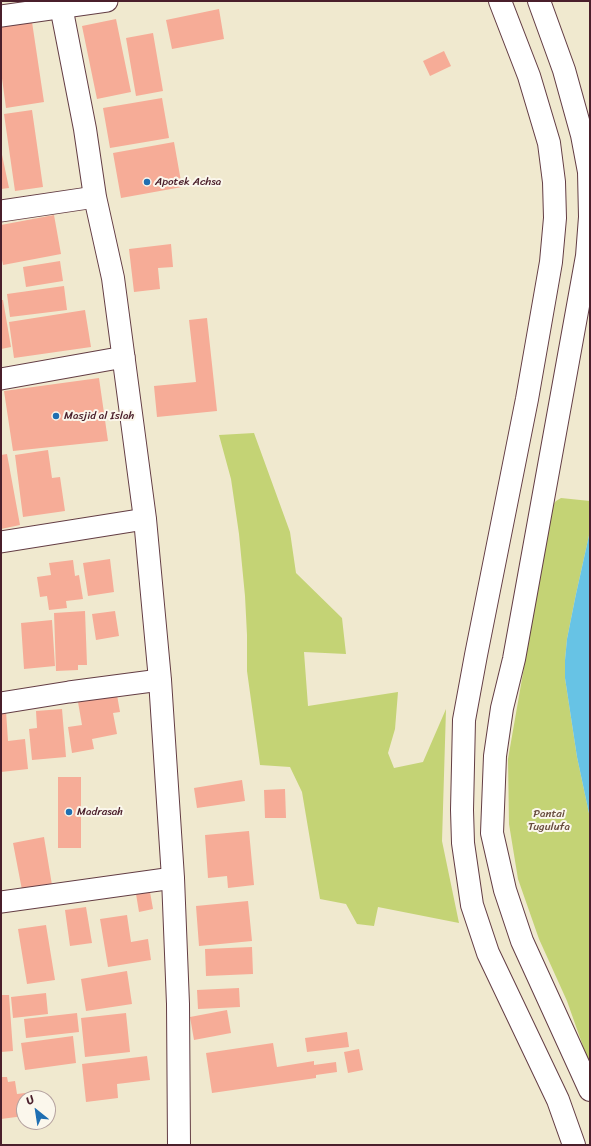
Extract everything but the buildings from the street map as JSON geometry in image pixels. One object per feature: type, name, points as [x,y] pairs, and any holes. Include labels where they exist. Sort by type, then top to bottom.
[{"type":"street","points":[[1,16],[61,4],[107,1]]},
{"type":"street","points":[[500,1],[529,76],[548,143],[554,182],[555,218],[551,262],[527,399],[493,563],[466,712],[462,810],[464,843],[472,905],[488,952],[558,1100],[574,1145]]},
{"type":"street","points":[[540,1],[566,77],[582,135],[589,172],[590,217],[587,256],[514,660],[502,708],[495,756],[492,833],[505,890],[522,941],[590,1090]]},
{"type":"street","points":[[61,4],[95,197],[113,278],[145,519],[160,680],[173,878],[178,1004],[179,1145]]},
{"type":"street","points":[[1,211],[95,197]]},
{"type":"street","points":[[1,379],[124,357]]},
{"type":"street","points":[[527,399],[560,406]]},
{"type":"street","points":[[1,542],[145,519]]},
{"type":"street","points":[[1,703],[160,680]]},
{"type":"street","points":[[463,774],[494,776]]},
{"type":"street","points":[[1,902],[173,878]]},
{"type":"green space","points":[[254,433],[290,532],[296,573],[342,618],[346,654],[304,652],[308,706],[398,692],[395,729],[388,753],[394,768],[423,762],[446,709],[442,841],[459,923],[378,907],[374,926],[357,924],[346,904],[320,899],[302,792],[290,767],[260,765],[247,671],[245,596],[239,534],[231,479],[219,435]]},
{"type":"green space","name":"Pantai Tugulufa","points":[[561,498],[590,501],[590,531],[567,639],[565,678],[577,757],[590,818],[590,1066],[567,1001],[539,939],[518,879],[509,824],[508,759],[538,587],[548,514],[551,507]]},
{"type":"water","points":[[590,531],[590,818],[577,757],[565,678],[565,660],[567,639]]},
{"type":"place","name":"Apotek Achsa","points":[[147,182]]},
{"type":"place","name":"Masjid al Islah","points":[[56,416]]},
{"type":"place","name":"Madrasah","points":[[69,812]]}]
